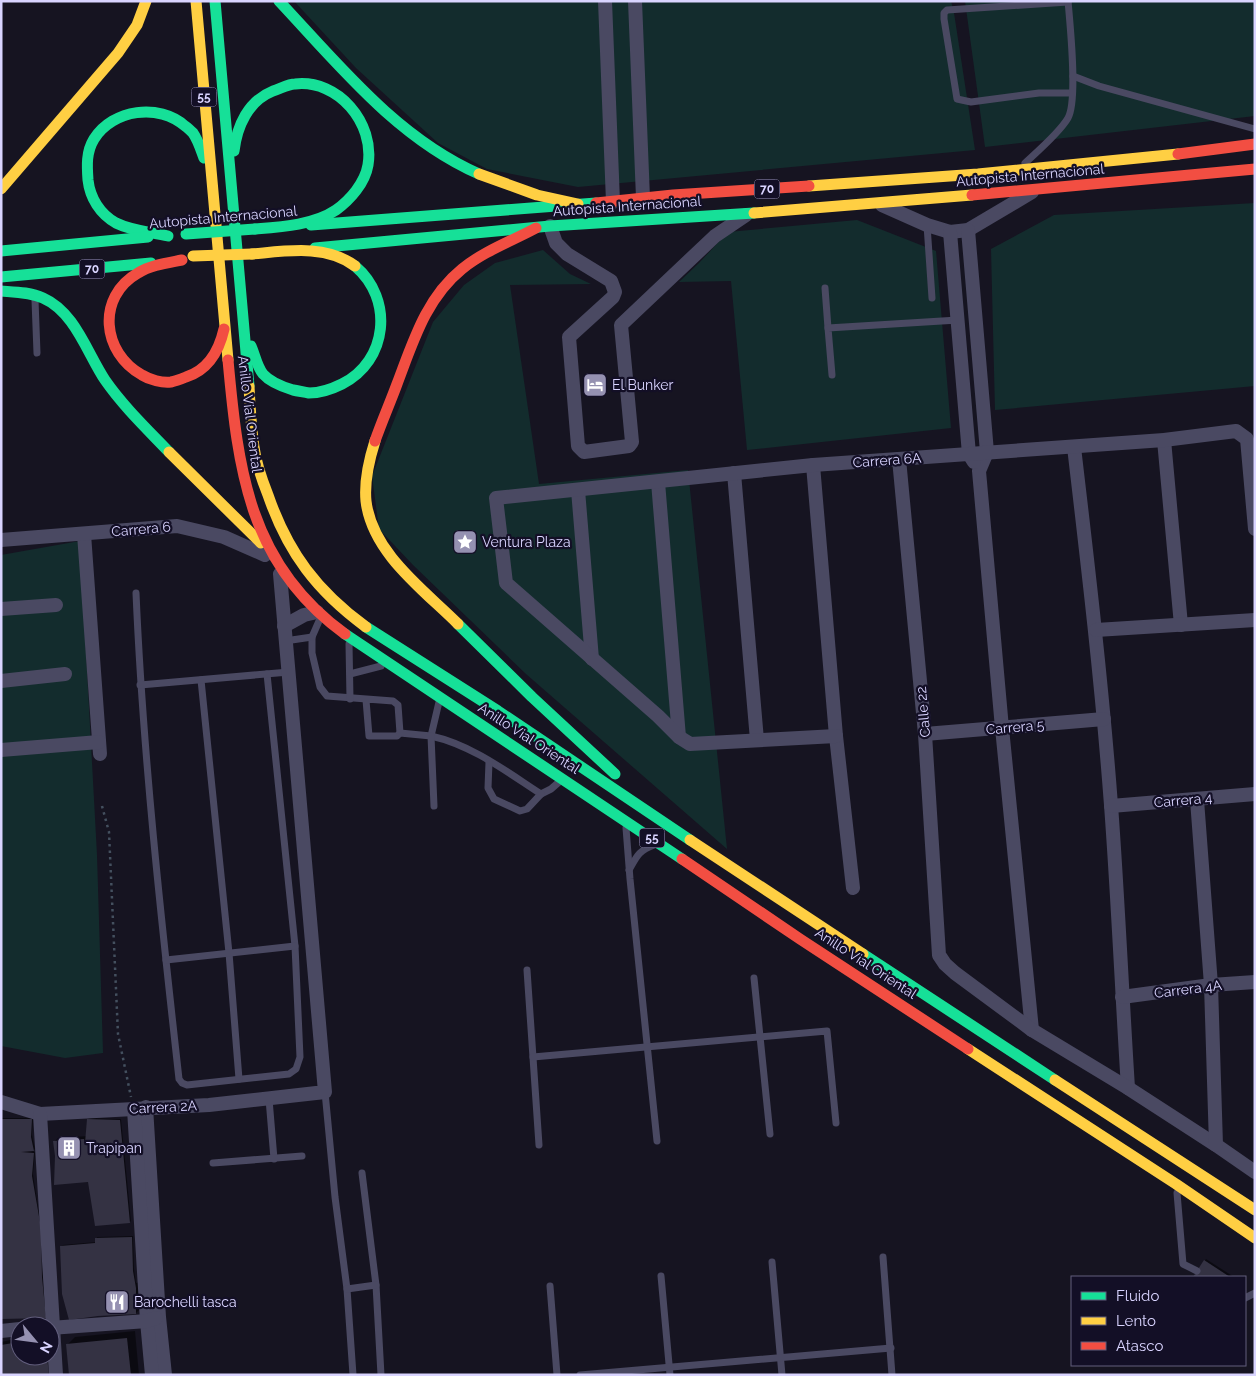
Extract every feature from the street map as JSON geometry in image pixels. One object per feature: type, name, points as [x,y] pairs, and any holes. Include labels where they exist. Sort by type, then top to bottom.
[{"type":"main road","points":[[1,189],[122,48],[137,25],[146,1]]},
{"type":"main road","name":"Anillo Vial Oriental","points":[[196,1],[232,401],[241,470],[252,508],[275,559],[294,587],[319,614],[349,637],[626,820],[800,938],[1176,1184],[1255,1238]]},
{"type":"main road","name":"Anillo Vial Oriental","points":[[215,1],[254,448],[275,517],[292,549],[326,595],[402,650],[500,711],[820,927],[1255,1210]]},
{"type":"main road","points":[[278,1],[380,106],[419,140],[464,166],[501,182],[555,200],[578,204]]},
{"type":"main road","points":[[232,191],[234,143],[237,132],[246,113],[262,97],[281,87],[303,84],[325,88],[344,98],[359,115],[367,135],[369,157],[363,178],[352,197],[334,211],[324,216],[279,227]]},
{"type":"main road","points":[[168,236],[135,229],[116,222],[108,217],[95,202],[87,182],[87,162],[93,143],[105,127],[122,116],[142,110],[162,112],[180,121],[191,131],[199,144],[213,192]]},
{"type":"main road","name":"Autopista Internacional","points":[[1,250],[643,198],[968,175],[1216,150],[1255,144]]},
{"type":"main road","name":"Autopista Internacional","points":[[1,277],[188,258],[280,252],[550,226],[879,204],[1255,169]]},
{"type":"main road","points":[[536,228],[463,268],[442,288],[434,300],[416,335],[370,454],[366,480],[368,509],[378,537],[403,568],[512,680],[642,796],[658,819]]},
{"type":"main road","points":[[244,327],[263,374],[280,386],[300,392],[321,392],[341,386],[366,366],[376,348],[381,328],[380,307],[373,288],[360,271],[344,259],[324,253],[280,252]]},
{"type":"main road","points":[[188,258],[151,267],[140,272],[123,285],[116,294],[109,315],[108,326],[113,347],[118,357],[130,369],[144,378],[165,382],[187,378],[197,373],[213,358],[222,338],[224,316]]},
{"type":"main road","points":[[1,291],[35,295],[55,305],[67,317],[97,368],[112,389],[275,559]]},
{"type":"street","points":[[605,1],[612,202]]},
{"type":"street","points":[[635,1],[643,198]]},
{"type":"street","points":[[879,204],[927,225],[950,232],[968,230],[1035,190]]},
{"type":"street","points":[[550,226],[556,243],[567,254],[611,281],[614,292],[613,297],[569,337],[578,446],[584,452],[629,446],[632,440],[621,325],[716,236],[751,212]]},
{"type":"street","points":[[968,230],[987,452],[979,471]]},
{"type":"street","points":[[950,232],[969,454],[979,471],[1032,1030],[1128,1088],[1255,1172]]},
{"type":"street","name":"Carrera 6A","points":[[592,658],[506,583],[496,498],[813,465],[1164,440],[1236,431],[1247,439],[1255,529]]},
{"type":"street","points":[[1164,440],[1181,625]]},
{"type":"street","points":[[1074,447],[1096,630],[1104,719],[1128,1088]]},
{"type":"street","name":"Calle 22","points":[[899,459],[925,734],[939,954],[945,964],[1032,1030]]},
{"type":"street","points":[[813,465],[836,736],[853,888]]},
{"type":"street","points":[[734,473],[757,740]]},
{"type":"street","points":[[658,482],[679,736]]},
{"type":"street","points":[[578,490],[592,658],[690,744],[836,736]]},
{"type":"street","name":"Carrera 6","points":[[1,540],[178,526],[224,537],[275,559]]},
{"type":"street","points":[[1,750],[99,748],[84,534]]},
{"type":"street","points":[[275,559],[289,672],[325,1092]]},
{"type":"street","points":[[1,609],[56,605]]},
{"type":"street","points":[[284,633],[304,615],[319,614]]},
{"type":"street","points":[[1096,630],[1255,620]]},
{"type":"street","points":[[1,681],[65,674]]},
{"type":"street","name":"Carrera 5","points":[[925,734],[1104,719]]},
{"type":"street","name":"Carrera 4","points":[[1111,806],[1255,794]]},
{"type":"street","points":[[1197,800],[1211,985],[1216,1145]]},
{"type":"street","name":"Carrera 4A","points":[[1122,997],[1211,985],[1255,982]]},
{"type":"street","name":"Carrera 2A","points":[[1,1102],[40,1114],[208,1105],[325,1092]]},
{"type":"street","points":[[140,1108],[153,1319],[152,1375]]},
{"type":"street","points":[[40,1114],[50,1316]]},
{"type":"street","points":[[60,1327],[153,1319]]},
{"type":"street","points":[[153,1319],[165,1375]]},
{"type":"lane","points":[[1020,169],[1069,117],[1072,108],[1073,76],[1068,1],[947,10],[944,13],[957,99],[971,102],[1039,93],[1072,93]]},
{"type":"lane","points":[[1073,76],[1099,86],[1255,129]]},
{"type":"lane","points":[[927,225],[932,298]]},
{"type":"lane","points":[[825,288],[832,375]]},
{"type":"lane","points":[[35,295],[37,353]]},
{"type":"lane","points":[[828,328],[958,320]]},
{"type":"lane","points":[[136,593],[140,685],[166,960],[179,1079],[187,1085],[289,1074],[296,1069],[300,1057],[295,946],[267,674]]},
{"type":"lane","points":[[319,614],[312,637],[312,653],[320,686],[327,696],[393,701],[398,705],[400,733]]},
{"type":"lane","points":[[284,633],[312,637]]},
{"type":"lane","points":[[349,637],[350,699]]},
{"type":"lane","points":[[350,674],[389,664]]},
{"type":"lane","points":[[140,685],[289,672]]},
{"type":"lane","points":[[202,680],[229,953],[239,1079]]},
{"type":"lane","points":[[434,806],[431,736],[440,697]]},
{"type":"lane","points":[[366,700],[369,736],[397,736],[400,733],[449,740],[542,794]]},
{"type":"lane","points":[[489,762],[488,788],[494,799],[520,811],[527,809],[542,794],[552,789],[562,778]]},
{"type":"lane","points":[[626,820],[629,871],[657,1141]]},
{"type":"lane","points":[[629,871],[637,855],[643,850],[660,843]]},
{"type":"lane","points":[[166,960],[295,946]]},
{"type":"lane","points":[[527,970],[540,1145]]},
{"type":"lane","points":[[754,978],[770,1134]]},
{"type":"lane","points":[[533,1057],[827,1031],[836,1123]]},
{"type":"lane","points":[[325,1092],[334,1197],[347,1289],[353,1375]]},
{"type":"lane","points":[[269,1099],[274,1159]]},
{"type":"lane","points":[[213,1163],[302,1156]]},
{"type":"lane","points":[[362,1173],[376,1285],[381,1375]]},
{"type":"lane","points":[[1176,1184],[1183,1264],[1197,1271]]},
{"type":"lane","points":[[883,1257],[892,1375]]},
{"type":"lane","points":[[772,1262],[782,1375]]},
{"type":"lane","points":[[661,1276],[670,1371]]},
{"type":"lane","points":[[347,1289],[376,1285]]},
{"type":"lane","points":[[550,1286],[557,1375]]},
{"type":"lane","points":[[580,1375],[670,1371],[891,1348]]},
{"type":"path","points":[[102,806],[109,832],[118,1034],[140,1108]]},
{"type":"green space","points":[[294,1],[951,1],[975,150],[578,187],[487,169],[438,143],[356,68]]},
{"type":"green space","points":[[965,1],[1255,1],[1255,116],[985,147]]},
{"type":"green space","points":[[1255,203],[1255,386],[995,410],[991,249],[1054,215]]},
{"type":"green space","points":[[857,220],[936,251],[951,428],[747,450],[731,281],[679,282],[728,232]]},
{"type":"green space","points":[[543,250],[570,274],[591,284],[510,285],[539,484],[688,470],[727,849],[526,674],[413,565],[379,529],[372,476],[433,322],[464,285],[495,263]]},
{"type":"green space","points":[[80,541],[97,855],[103,1053],[65,1058],[1,1046],[1,555]]},
{"type":"building","points":[[1,1119],[32,1119],[31,1137],[34,1151],[21,1152],[34,1153],[32,1176],[41,1228],[42,1277],[46,1316],[10,1316],[10,1319],[1,1319]]},
{"type":"building","points":[[87,1119],[120,1120],[130,1223],[95,1226],[88,1182],[54,1185],[55,1156],[53,1141],[84,1139],[85,1143]]},
{"type":"building","points":[[132,1237],[136,1314],[69,1320],[62,1294],[60,1246],[95,1243],[95,1238]]},
{"type":"building","points":[[1204,1260],[1228,1276],[1194,1276]]},
{"type":"building","points":[[127,1338],[131,1375],[69,1375],[66,1344]]},
{"type":"building","points":[[10,1344],[10,1366],[48,1366],[49,1375],[1,1375],[1,1345]]},
{"type":"traffic: fast","points":[[215,1],[249,386]]},
{"type":"traffic: fast","points":[[279,1],[347,74],[396,120],[422,141],[449,159],[479,174]]},
{"type":"traffic: fast","points":[[234,151],[238,132],[250,108],[264,95],[292,84],[311,84],[339,96],[350,107],[366,134],[369,149],[368,165],[364,178],[341,206],[327,215],[308,222],[255,229]]},
{"type":"traffic: fast","points":[[168,236],[122,226],[105,215],[97,205],[89,187],[87,170],[91,144],[102,129],[113,121],[124,116],[150,112],[174,119],[193,133],[204,158]]},
{"type":"traffic: fast","points":[[311,225],[596,203]]},
{"type":"traffic: fast","points":[[315,248],[550,226],[754,213]]},
{"type":"traffic: fast","points":[[186,234],[255,229]]},
{"type":"traffic: fast","points":[[1,251],[148,237]]},
{"type":"traffic: fast","points":[[1,277],[151,263]]},
{"type":"traffic: fast","points":[[251,346],[263,374],[273,382],[293,390],[309,393],[322,391],[342,384],[357,374],[369,360],[377,345],[380,329],[380,312],[376,295],[368,280],[355,266]]},
{"type":"traffic: fast","points":[[1,291],[38,296],[54,304],[64,313],[79,334],[112,390],[169,452]]},
{"type":"traffic: fast","points":[[458,624],[532,697],[615,774]]},
{"type":"traffic: fast","points":[[366,627],[498,711],[690,840]]},
{"type":"traffic: fast","points":[[345,634],[682,859]]},
{"type":"traffic: fast","points":[[863,954],[1055,1080]]},
{"type":"traffic: slow","points":[[1,189],[118,53],[137,25],[146,1]]},
{"type":"traffic: slow","points":[[196,1],[228,360]]},
{"type":"traffic: slow","points":[[809,186],[978,174],[1178,154]]},
{"type":"traffic: slow","points":[[479,174],[537,195],[578,204]]},
{"type":"traffic: slow","points":[[754,213],[972,195]]},
{"type":"traffic: slow","points":[[252,254],[292,251],[319,252],[344,259],[355,266]]},
{"type":"traffic: slow","points":[[193,256],[252,254]]},
{"type":"traffic: slow","points":[[249,386],[256,459],[276,516],[285,535],[295,553],[319,585],[366,627]]},
{"type":"traffic: slow","points":[[375,441],[366,485],[366,501],[370,520],[389,554],[416,584],[458,624]]},
{"type":"traffic: slow","points":[[169,452],[261,543]]},
{"type":"traffic: slow","points":[[690,840],[863,954]]},
{"type":"traffic: slow","points":[[968,1049],[1176,1184],[1255,1238]]},
{"type":"traffic: slow","points":[[1055,1080],[1255,1210]]},
{"type":"traffic: jam","points":[[1178,154],[1255,144]]},
{"type":"traffic: jam","points":[[972,195],[1255,169]]},
{"type":"traffic: jam","points":[[596,203],[673,195],[809,186]]},
{"type":"traffic: jam","points":[[375,441],[415,337],[439,293],[462,269],[489,252],[536,228]]},
{"type":"traffic: jam","points":[[182,260],[143,270],[124,283],[115,296],[110,310],[109,325],[112,339],[119,353],[129,365],[145,377],[160,382],[173,382],[194,374],[206,365],[216,352],[224,329]]},
{"type":"traffic: jam","points":[[228,360],[237,440],[244,477],[254,512],[268,546],[288,578],[313,607],[345,634]]},
{"type":"traffic: jam","points":[[682,859],[968,1049]]},
{"type":"place","name":"El Bunker","points":[[595,385]]},
{"type":"place","name":"Ventura Plaza","points":[[465,542]]},
{"type":"place","name":"Trapipan","points":[[69,1148]]},
{"type":"place","name":"Barochelli tasca","points":[[117,1302]]}]
